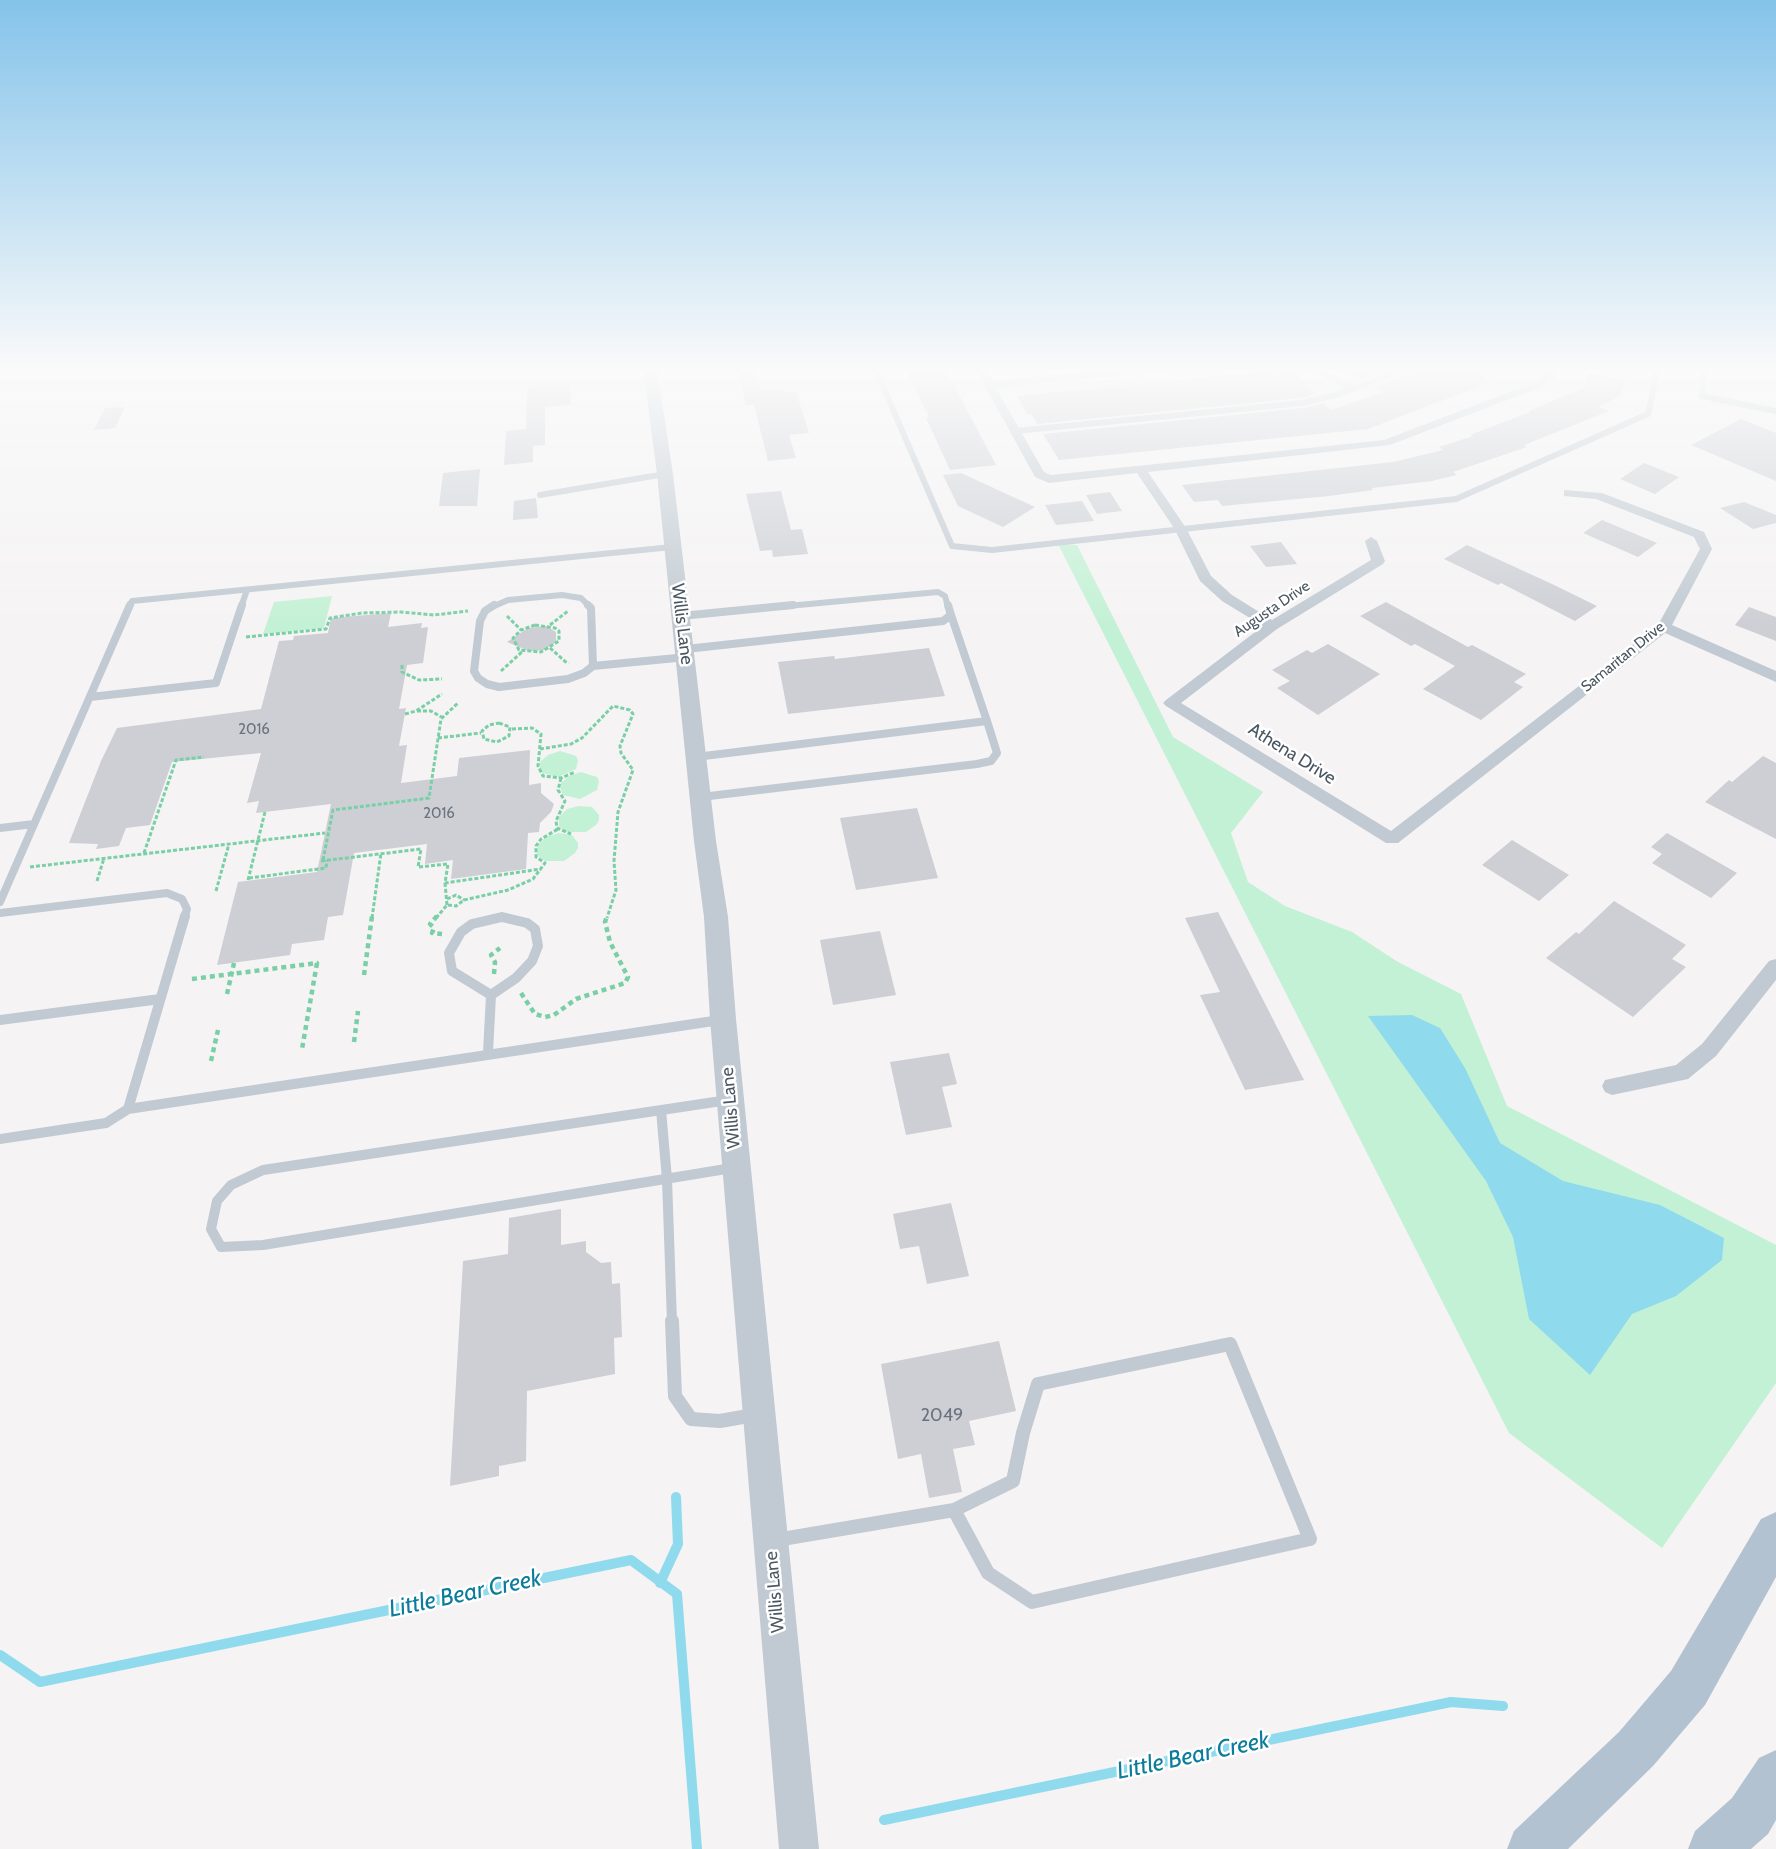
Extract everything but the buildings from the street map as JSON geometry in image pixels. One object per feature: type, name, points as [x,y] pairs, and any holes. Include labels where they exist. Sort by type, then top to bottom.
[{"type":"main road","points":[[1532,1849],[1636,1749],[1688,1688],[1776,1534]]},
{"type":"main road","points":[[1713,1849],[1750,1816],[1776,1775]]},
{"type":"street","name":"Willis Lane","points":[[662,454],[686,653],[700,797],[716,917],[736,1167],[799,1849]]},
{"type":"street","points":[[1028,454],[1039,474],[1044,478],[1068,478],[1284,454]]},
{"type":"street","points":[[1141,470],[1180,528],[1205,578],[1227,598],[1272,626]]},
{"type":"street","name":"Samaritan Drive","points":[[1392,839],[1664,627],[1706,549],[1699,535],[1598,496],[1568,493]]},
{"type":"street","name":"Augusta Drive","points":[[1171,703],[1272,626],[1378,561],[1371,541]]},
{"type":"street","points":[[1664,627],[1776,676]]},
{"type":"street","name":"Athena Drive","points":[[1171,703],[1392,839]]},
{"type":"street","points":[[1612,1086],[1681,1073],[1709,1050],[1776,966]]},
{"type":"lane","points":[[912,454],[952,546],[992,550],[1456,499],[1557,454]]},
{"type":"lane","points":[[540,495],[665,474]]},
{"type":"lane","points":[[0,902],[132,601],[672,547]]},
{"type":"lane","points":[[90,697],[216,682],[246,590]]},
{"type":"lane","points":[[681,616],[938,592],[945,596],[997,753],[991,761],[700,797]]},
{"type":"lane","points":[[593,666],[591,608],[581,598],[562,595],[508,600],[495,604],[480,621],[474,671],[478,678],[487,684],[499,687],[568,679],[593,666],[943,621],[951,615]]},
{"type":"lane","points":[[696,758],[987,721]]},
{"type":"lane","points":[[0,828],[34,824]]},
{"type":"lane","points":[[0,913],[167,893],[182,899],[187,909],[128,1109]]},
{"type":"lane","points":[[502,917],[515,919],[535,929],[538,946],[532,961],[491,995],[452,971],[449,953],[457,937],[472,924],[502,917]]},
{"type":"lane","points":[[488,1053],[491,995]]},
{"type":"lane","points":[[0,1020],[160,999]]},
{"type":"lane","points":[[0,1139],[106,1123],[128,1109],[723,1019]]},
{"type":"lane","points":[[730,1099],[263,1170],[231,1185],[217,1201],[211,1229],[221,1247],[263,1245],[736,1167]]},
{"type":"lane","points":[[661,1110],[667,1179],[675,1396],[691,1419],[720,1421],[759,1414]]},
{"type":"lane","points":[[770,1540],[954,1510],[1013,1481],[1023,1433],[1038,1384],[1230,1344],[1310,1539],[1032,1602],[988,1573],[954,1510]]},
{"type":"path","points":[[230,639],[326,630],[330,618],[362,613],[401,612],[434,615],[471,611],[484,614]]},
{"type":"path","points":[[535,625],[550,626],[559,631],[559,640],[550,648],[533,653],[523,651],[515,646],[513,638],[521,630],[535,625]]},
{"type":"path","points":[[550,648],[580,674]]},
{"type":"path","points":[[487,684],[523,651]]},
{"type":"path","points":[[402,665],[402,672],[418,680],[442,679]]},
{"type":"path","points":[[416,711],[442,694]]},
{"type":"path","points":[[265,812],[248,879],[326,868],[324,860],[333,810],[429,798],[443,718],[458,703]]},
{"type":"path","points":[[508,983],[521,994],[535,1014],[545,1017],[554,1015],[576,999],[618,987],[625,983],[628,977],[612,949],[605,922],[616,890],[614,861],[618,812],[633,770],[621,753],[620,746],[622,735],[628,728],[633,714],[630,710],[613,706],[582,738],[571,744],[540,749]]},
{"type":"path","points":[[405,714],[431,711],[443,718]]},
{"type":"path","points":[[438,738],[481,734],[489,725],[499,723],[508,724],[512,729]]},
{"type":"path","points":[[481,734],[487,741],[497,742],[509,736],[512,729]]},
{"type":"path","points":[[512,729],[536,729],[541,734],[537,766],[543,776],[561,778],[575,772]]},
{"type":"path","points":[[144,853],[176,760],[204,757]]},
{"type":"path","points":[[558,829],[556,821],[565,801],[558,790],[561,778]]},
{"type":"path","points":[[558,829],[571,834]]},
{"type":"path","points":[[447,905],[456,906],[464,900],[526,884],[545,863],[536,857],[536,846],[541,839],[558,829]]},
{"type":"path","points":[[14,869],[325,833]]},
{"type":"path","points":[[216,891],[229,844]]},
{"type":"path","points":[[324,860],[421,849],[418,867],[448,864],[445,883],[447,905],[430,924],[434,928],[432,933],[457,937]]},
{"type":"path","points":[[364,975],[381,853]]},
{"type":"path","points":[[96,880],[104,858]]},
{"type":"path","points":[[445,883],[541,869]]},
{"type":"path","points":[[447,899],[459,895],[464,900]]},
{"type":"path","points":[[491,995],[495,966],[491,956],[500,948]]},
{"type":"path","points":[[227,994],[234,963]]},
{"type":"path","points":[[192,979],[317,963],[302,1049]]},
{"type":"path","points":[[354,1042],[358,1011]]},
{"type":"path","points":[[211,1061],[218,1030]]},
{"type":"green space","points":[[1058,544],[1077,545],[1173,737],[1263,792],[1231,833],[1248,882],[1285,906],[1352,932],[1398,962],[1461,994],[1507,1106],[1776,1245],[1776,1383],[1662,1548],[1509,1433]]},
{"type":"green space","points":[[332,596],[324,628],[263,634],[274,602]]},
{"type":"green space","points":[[560,751],[576,756],[578,760],[576,769],[558,777],[542,773],[540,762],[548,755]]},
{"type":"green space","points":[[581,772],[597,777],[599,781],[597,790],[580,799],[563,795],[561,783],[569,776]]},
{"type":"green space","points":[[579,806],[592,807],[599,815],[599,820],[586,832],[566,832],[559,826],[559,817],[567,809]]},
{"type":"green space","points":[[559,833],[572,835],[578,843],[578,848],[564,861],[545,861],[537,855],[538,845],[546,837]]},
{"type":"water","points":[[1412,1015],[1440,1028],[1465,1068],[1500,1143],[1563,1181],[1660,1205],[1724,1238],[1722,1260],[1676,1296],[1632,1314],[1590,1375],[1529,1319],[1513,1237],[1486,1181],[1368,1016]]},
{"type":"waterway","points":[[661,1582],[678,1544],[676,1497]]},
{"type":"waterway","name":"Little Bear Creek","points":[[0,1655],[40,1682],[631,1560],[661,1582]]},
{"type":"waterway","name":"Little Bear Creek","points":[[661,1582],[677,1594],[697,1849]]},
{"type":"waterway","name":"Little Bear Creek","points":[[884,1820],[1451,1702],[1503,1706]]}]
